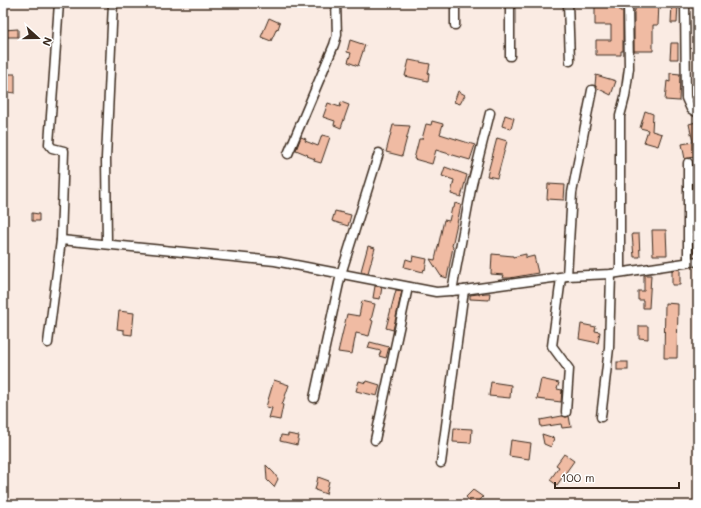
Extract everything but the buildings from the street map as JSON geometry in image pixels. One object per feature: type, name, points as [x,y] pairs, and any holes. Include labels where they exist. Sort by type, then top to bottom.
[{"type":"street","points":[[48,343],[62,240],[64,151],[52,148],[49,144],[59,3]]},
{"type":"street","points":[[107,244],[106,158],[113,3]]},
{"type":"street","points":[[288,154],[334,45],[337,35],[336,3]]},
{"type":"street","points":[[455,3],[455,25]]},
{"type":"street","points":[[510,3],[510,56]]},
{"type":"street","points":[[568,3],[570,61]]},
{"type":"street","points":[[620,272],[620,116],[625,97],[629,68],[628,3]]},
{"type":"street","points":[[685,3],[686,98],[691,109],[698,113]]},
{"type":"street","points":[[566,412],[569,369],[552,346],[564,277],[572,193],[592,90]]},
{"type":"street","points":[[452,291],[472,184],[490,113]]},
{"type":"street","points":[[314,398],[341,274],[379,153]]},
{"type":"street","points":[[688,164],[688,262]]},
{"type":"street","points":[[62,240],[275,261],[436,292],[464,290],[564,277],[611,274],[698,261]]},
{"type":"street","points":[[601,417],[609,348],[611,274]]},
{"type":"street","points":[[375,440],[408,287]]},
{"type":"street","points":[[441,463],[464,290]]}]
